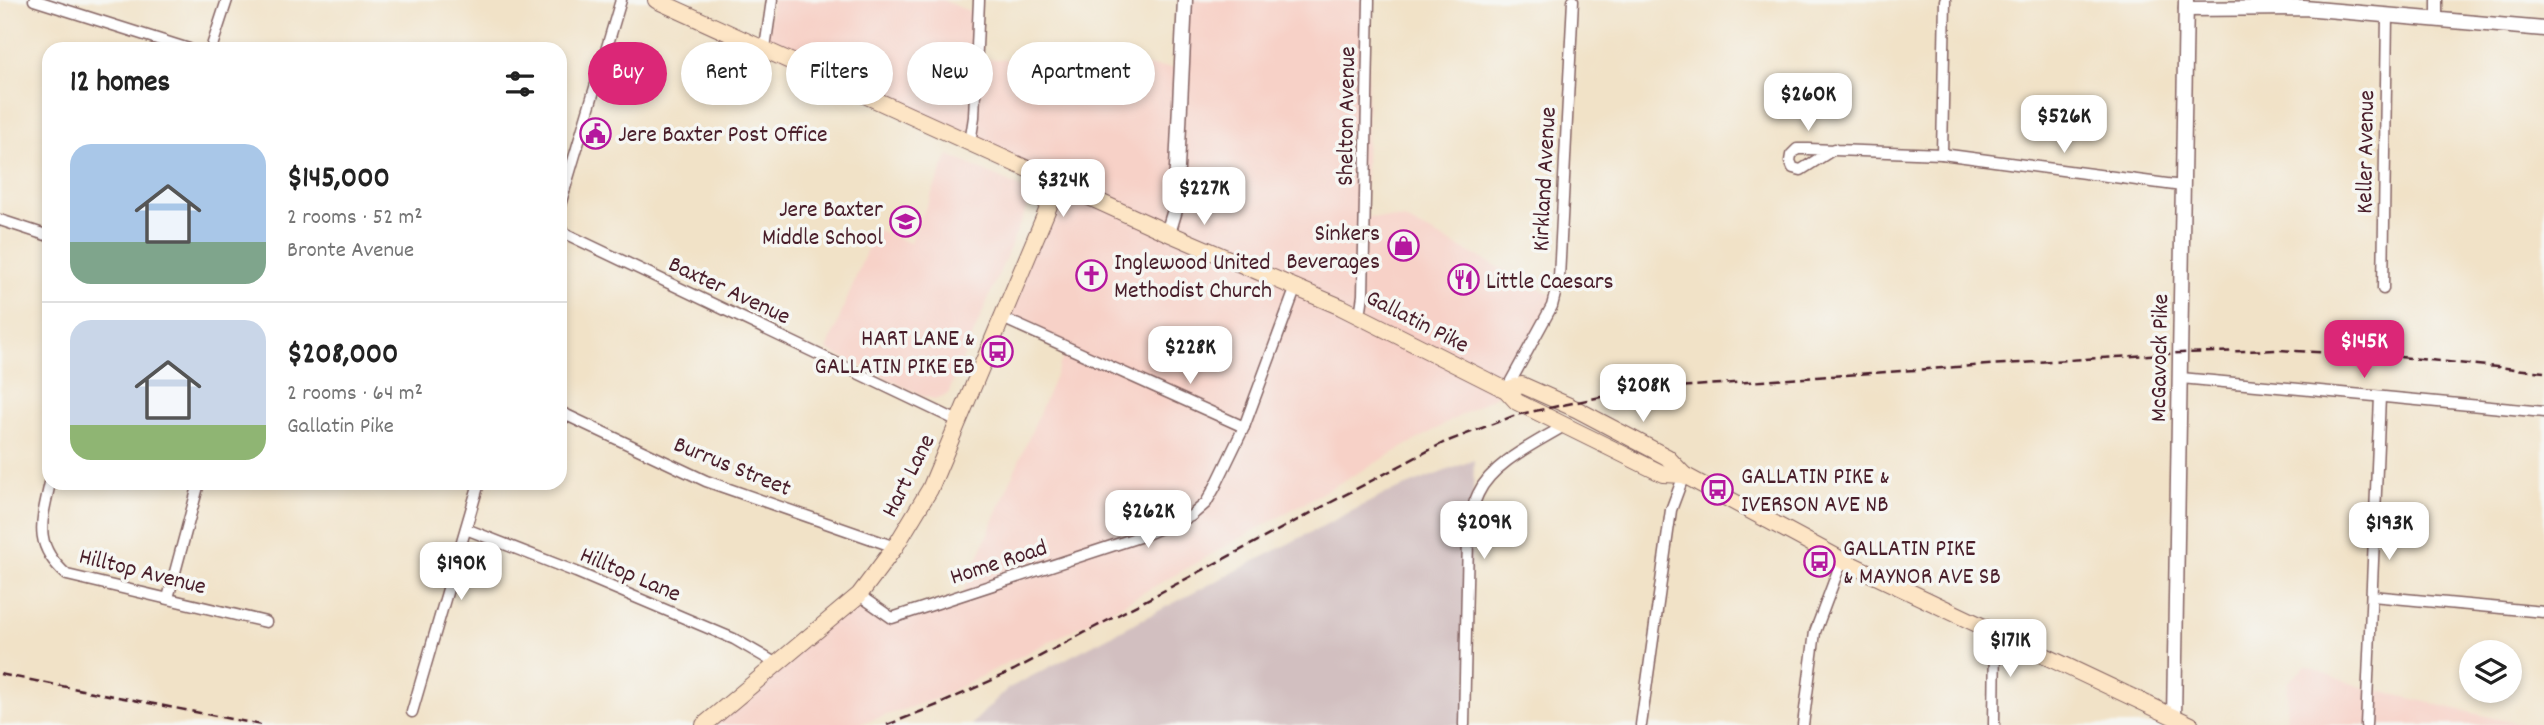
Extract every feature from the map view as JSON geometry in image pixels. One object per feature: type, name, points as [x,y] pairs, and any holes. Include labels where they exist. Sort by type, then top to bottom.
[{"type":"main road","name":"Gallatin Pike","points":[[656,0],[751,42]]},
{"type":"main road","name":"Gallatin Pike","points":[[772,51],[1168,233],[1360,316],[1506,390],[1517,402],[1663,474],[1684,475]]},
{"type":"main road","name":"Hart Lane","points":[[704,725],[859,595],[895,547],[930,489],[1059,182]]},
{"type":"main road","name":"Gallatin Pike","points":[[1506,390],[1522,385],[1576,409],[1667,457],[1684,475],[1842,560],[2174,721],[2191,725]]},
{"type":"street","points":[[34,0],[167,42]]},
{"type":"street","points":[[213,42],[227,0]]},
{"type":"street","points":[[567,181],[621,0]]},
{"type":"street","points":[[766,42],[772,0]]},
{"type":"street","points":[[970,143],[974,117],[979,0]]},
{"type":"street","points":[[1168,233],[1175,210],[1185,0]]},
{"type":"street","name":"Shelton Avenue","points":[[1360,316],[1363,295],[1369,0]]},
{"type":"street","name":"Kirkland Avenue","points":[[1506,390],[1552,306],[1559,278],[1573,0]]},
{"type":"street","points":[[1942,154],[1945,0]]},
{"type":"street","points":[[2437,19],[2438,0]]},
{"type":"street","points":[[2186,4],[2304,8],[2544,29]]},
{"type":"street","name":"McGavock Pike","points":[[2174,721],[2186,4]]},
{"type":"street","name":"Keller Avenue","points":[[2384,289],[2387,16]]},
{"type":"street","points":[[1834,149],[1942,154],[2182,186]]},
{"type":"street","points":[[0,220],[42,234]]},
{"type":"street","name":"Baxter Avenue","points":[[567,235],[958,421]]},
{"type":"street","name":"Home Road","points":[[859,595],[892,618],[1163,528],[1191,516],[1206,503],[1244,427],[1296,287]]},
{"type":"street","points":[[1000,317],[1244,427]]},
{"type":"street","points":[[2181,378],[2544,412]]},
{"type":"street","points":[[2366,725],[2380,397]]},
{"type":"street","name":"Burrus Street","points":[[567,415],[706,481],[895,547]]},
{"type":"street","points":[[1464,725],[1468,537],[1471,511],[1479,491],[1507,460],[1564,426]]},
{"type":"street","points":[[1641,725],[1671,510],[1684,475]]},
{"type":"street","name":"Hilltop Avenue","points":[[48,490],[42,518],[44,544],[51,561],[67,575],[266,622]]},
{"type":"street","points":[[168,598],[197,490]]},
{"type":"street","points":[[412,712],[477,490]]},
{"type":"street","name":"Hilltop Lane","points":[[466,529],[734,639],[777,664]]},
{"type":"street","points":[[1803,725],[1815,632],[1842,560]]},
{"type":"street","points":[[2372,596],[2544,612]]},
{"type":"street","points":[[1994,725],[1995,632]]},
{"type":"shaded area","points":[[772,0],[942,0],[978,15],[977,42],[907,42],[907,105],[993,105],[993,59],[1007,59],[1007,105],[1155,105],[1155,67],[1181,68],[1185,0],[1369,0],[1365,217],[1404,219],[1555,296],[1506,390],[1114,609],[938,698],[857,725],[704,725],[859,595],[892,618],[962,595],[1067,348],[1000,317],[1059,182],[890,105],[893,105],[893,42],[786,42],[786,58],[772,51],[772,42],[766,42]]},
{"type":"shaded area","points":[[949,155],[1027,191],[1030,200],[948,394],[935,399],[925,397],[827,350],[875,229],[910,243]]},
{"type":"shaded area","points":[[1474,460],[1467,725],[971,725],[1007,689],[1383,495]]},
{"type":"shaded area","points":[[2306,666],[2358,686],[2523,725],[2286,725],[2288,682]]},
{"type":"railway","points":[[887,725],[1014,670],[1443,443],[1516,415],[1615,394],[1678,387],[2181,353],[2278,350],[2391,356],[2544,372]]},
{"type":"railway","points":[[0,674],[262,725]]},
{"type":"place","name":"Jere Baxter Post Office","points":[[595,133]]},
{"type":"place","name":"Jere Baxter Middle School","points":[[906,222]]},
{"type":"place","name":"Sinkers Beverages","points":[[1403,246]]},
{"type":"place","name":"Inglewood United Methodist Church","points":[[1091,275]]},
{"type":"place","name":"Little Caesars","points":[[1463,280]]},
{"type":"place","name":"HART LANE & GALLATIN PIKE EB","points":[[998,351]]},
{"type":"place","name":"GALLATIN PIKE & IVERSON AVE NB","points":[[1718,489]]},
{"type":"place","name":"GALLATIN PIKE & MAYNOR AVE SB","points":[[1820,561]]}]
